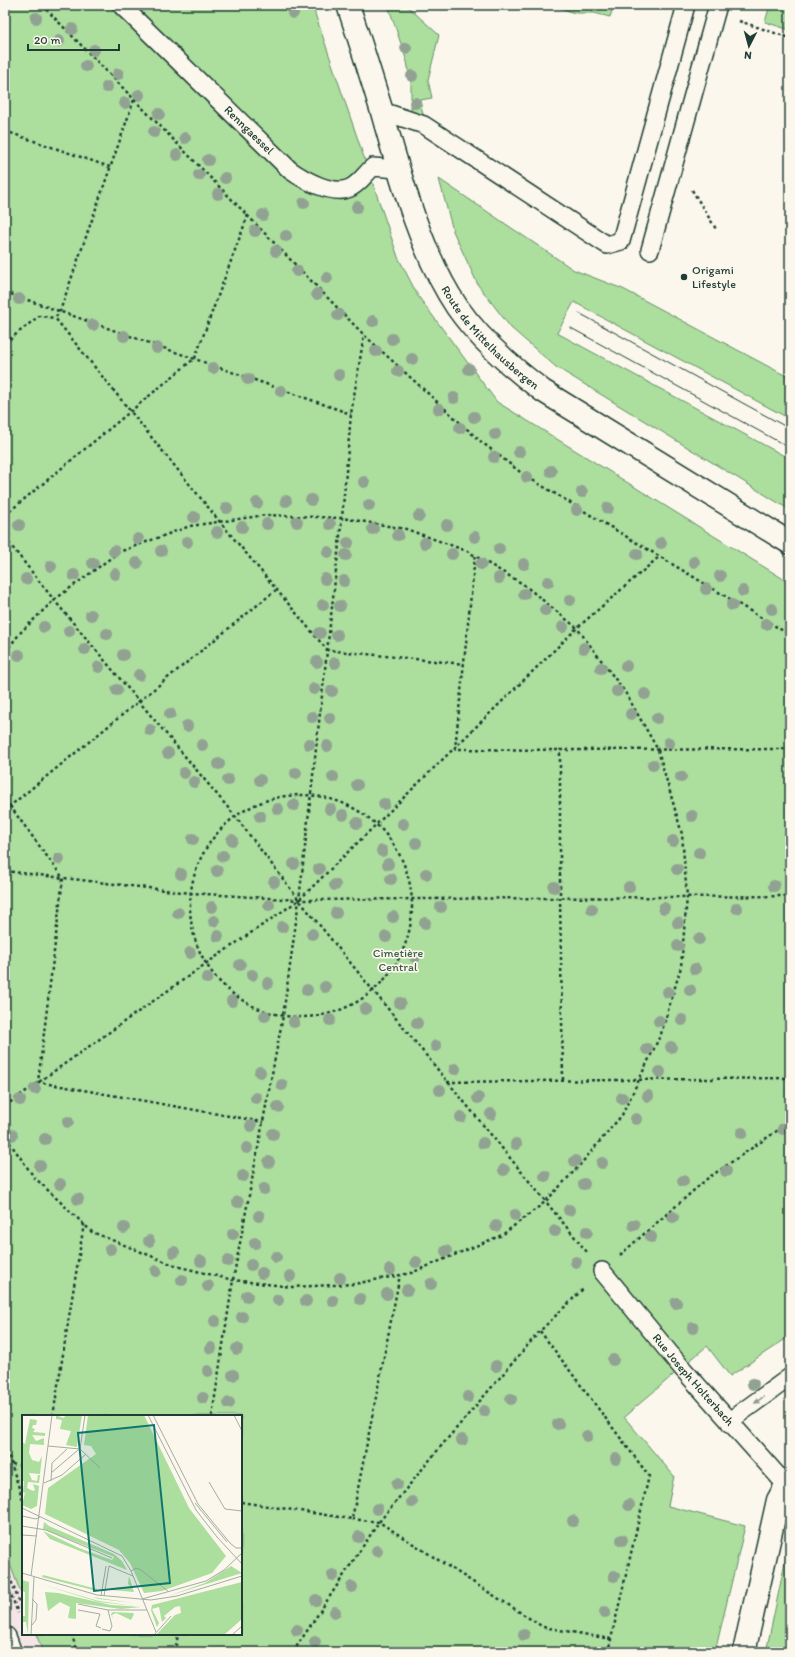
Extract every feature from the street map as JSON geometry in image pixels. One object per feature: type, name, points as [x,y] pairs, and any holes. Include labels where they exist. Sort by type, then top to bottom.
[{"type":"street","name":"Route de Mittelhausbergen","points":[[348,5],[382,111],[398,169],[425,244],[443,283],[457,307],[475,330],[522,376],[543,392],[790,543]]},
{"type":"street","name":"Rue Joseph Holterbach","points":[[744,1652],[778,1500],[788,1485]]},
{"type":"street","points":[[5,1638],[10,1652]]},
{"type":"lane","name":"Renngaessel","points":[[121,5],[290,170],[306,181],[340,191],[357,184],[373,167],[398,169]]},
{"type":"lane","points":[[382,111],[424,125],[607,245],[621,241],[686,5]]},
{"type":"lane","points":[[650,250],[718,5]]},
{"type":"lane","name":"Rue Joseph Holterbach","points":[[602,1271],[730,1424],[788,1485]]},
{"type":"lane","points":[[730,1424],[739,1414],[790,1377]]},
{"type":"path","points":[[42,5],[364,335],[479,440],[524,475],[790,634]]},
{"type":"path","points":[[733,19],[790,38]]},
{"type":"path","points":[[55,318],[60,311],[134,100]]},
{"type":"path","points":[[5,131],[110,167]]},
{"type":"path","points":[[5,515],[195,358],[248,215]]},
{"type":"path","points":[[785,219],[790,219]]},
{"type":"path","points":[[5,292],[351,414]]},
{"type":"path","points":[[5,343],[39,316],[55,318],[220,522],[327,650],[464,664]]},
{"type":"path","points":[[212,1415],[233,1280],[283,1016],[299,900],[342,518],[351,414],[364,335]]},
{"type":"path","points":[[5,652],[21,632],[54,600],[119,552],[190,526],[266,515],[342,518],[406,529],[467,551],[523,584],[577,628],[625,692],[658,750],[682,834],[687,897],[681,966],[661,1034],[622,1115],[579,1166],[545,1202],[502,1235],[411,1274],[354,1284],[292,1287],[233,1280],[176,1266],[92,1232],[34,1177],[5,1136]]},
{"type":"path","points":[[5,538],[54,600],[235,816],[299,900],[602,1271]]},
{"type":"path","points":[[455,749],[475,556]]},
{"type":"path","points":[[5,1106],[299,900],[377,826],[577,628],[660,556]]},
{"type":"path","points":[[10,806],[276,590]]},
{"type":"path","points":[[455,749],[790,749]]},
{"type":"path","points":[[560,750],[560,898],[563,1080]]},
{"type":"path","points":[[310,794],[351,807],[377,826],[398,851],[408,877],[412,900],[408,936],[395,966],[373,991],[346,1008],[315,1017],[283,1016],[254,1006],[228,990],[207,963],[196,943],[190,918],[190,892],[198,863],[214,837],[235,816],[259,803],[286,796],[310,794]]},
{"type":"path","points":[[5,800],[63,878],[38,1082]]},
{"type":"path","points":[[5,871],[190,892],[299,900],[790,896]]},
{"type":"path","points":[[447,1082],[790,1078]]},
{"type":"path","points":[[38,1082],[263,1122]]},
{"type":"path","points":[[293,1652],[379,1522],[442,1445],[540,1332],[602,1271],[708,1178],[790,1122]]},
{"type":"path","points":[[53,1415],[84,1224]]},
{"type":"path","points":[[352,1519],[400,1275]]},
{"type":"path","points":[[540,1332],[649,1476],[608,1652]]},
{"type":"path","points":[[5,1445],[22,1497]]},
{"type":"path","points":[[11,1464],[22,1466]]},
{"type":"path","points":[[242,1502],[379,1522],[543,1627],[611,1639]]},
{"type":"path","points":[[5,1565],[22,1609]]},
{"type":"path","points":[[5,1579],[20,1620]]},
{"type":"path","points":[[71,1635],[78,1652]]},
{"type":"path","points":[[175,1652],[178,1635]]},
{"type":"shaded area","points":[[5,1551],[22,1596],[22,1635],[36,1635],[43,1652],[5,1652]]},
{"type":"green space","name":"Cimetière Central","points":[[5,5],[312,5],[398,257],[418,296],[497,402],[790,583],[790,1336],[730,1376],[707,1346],[624,1417],[674,1476],[668,1506],[745,1526],[715,1652],[43,1652],[36,1635],[242,1635],[242,1415],[22,1415],[22,1596],[5,1551]]},
{"type":"green space","points":[[388,5],[406,5],[439,35],[428,80],[432,98],[420,100],[424,119],[411,112],[411,83],[407,62]]},
{"type":"green space","points":[[553,5],[614,5],[610,17],[594,13],[574,13]]},
{"type":"green space","points":[[770,5],[790,5],[790,30],[765,22]]},
{"type":"green space","points":[[439,179],[574,270],[623,289],[790,378],[790,419],[574,302],[557,333],[790,459],[790,510],[556,367],[511,328],[478,285],[453,231]]},
{"type":"green space","points":[[790,1542],[790,1652],[766,1652],[788,1548]]},
{"type":"tram line","points":[[579,313],[790,429]]},
{"type":"tram line","points":[[571,328],[790,448]]},
{"type":"place","name":"Origami Lifestyle","points":[[684,277]]}]
